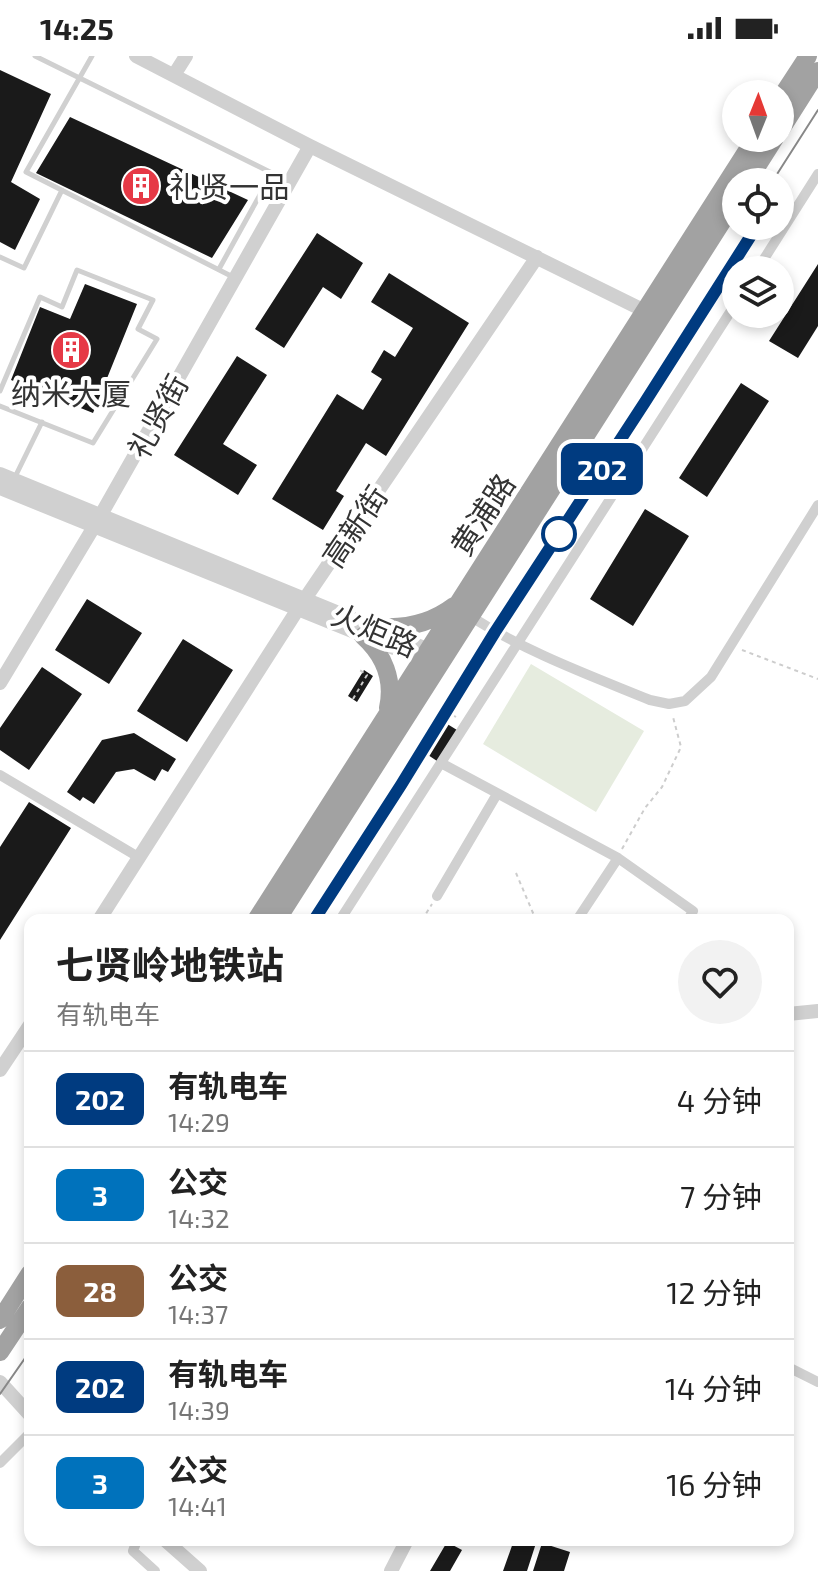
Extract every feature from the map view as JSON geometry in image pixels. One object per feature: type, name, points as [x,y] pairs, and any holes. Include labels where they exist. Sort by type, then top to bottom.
[{"type":"highway","points":[[792,80],[808,56]]},
{"type":"highway","points":[[794,109],[818,71]]},
{"type":"highway","name":"黄浦路","points":[[465,609],[645,311],[746,152]]},
{"type":"highway","name":"黄浦路","points":[[260,914],[387,715],[465,609],[722,221]]},
{"type":"highway","points":[[387,715],[391,689],[389,676],[367,631],[420,624],[465,609]]},
{"type":"highway","name":"黄浦路","points":[[281,914],[430,659]]},
{"type":"highway","points":[[0,1320],[24,1282]]},
{"type":"highway","points":[[0,1352],[24,1316]]},
{"type":"street","points":[[136,56],[310,146],[645,311]]},
{"type":"street","points":[[174,75],[186,56]]},
{"type":"street","name":"礼贤街","points":[[0,683],[98,521],[310,146]]},
{"type":"street","points":[[766,256],[818,174]]},
{"type":"street","name":"高新街","points":[[103,914],[302,604],[537,257]]},
{"type":"street","points":[[344,914],[722,325]]},
{"type":"street","name":"火炬路","points":[[4,481],[430,659]]},
{"type":"street","points":[[465,609],[495,632],[518,644],[650,700],[669,704],[685,701],[711,677],[818,505]]},
{"type":"street","points":[[441,763],[618,858],[693,911],[691,914]]},
{"type":"street","points":[[0,775],[140,858]]},
{"type":"street","points":[[437,896],[497,794]]},
{"type":"street","points":[[581,914],[618,858]]},
{"type":"street","points":[[794,1013],[818,1011]]},
{"type":"street","points":[[0,1070],[24,1034]]},
{"type":"street","points":[[794,1370],[818,1382]]},
{"type":"street","points":[[0,1382],[24,1408]]},
{"type":"street","points":[[0,1463],[24,1439]]},
{"type":"street","points":[[135,1546],[133,1551],[155,1571]]},
{"type":"street","points":[[172,1546],[200,1571]]},
{"type":"street","points":[[391,1571],[404,1546]]},
{"type":"lane","points":[[35,56],[272,173],[219,269]]},
{"type":"lane","points":[[92,56],[26,172],[235,278]]},
{"type":"lane","points":[[0,257],[24,268],[62,190]]},
{"type":"lane","points":[[0,391],[40,297],[62,307],[77,270],[153,300],[138,329],[157,339],[93,443],[0,406]]},
{"type":"lane","points":[[4,481],[42,422]]},
{"type":"path","points":[[730,645],[818,679]]},
{"type":"path","points":[[353,699],[367,675],[358,669]]},
{"type":"path","points":[[618,858],[645,808],[662,787],[681,747],[669,704]]},
{"type":"path","points":[[516,873],[533,914]]},
{"type":"path","points":[[426,914],[437,896]]},
{"type":"shaded area","points":[[531,664],[644,731],[596,812],[483,744]]},
{"type":"building","points":[[0,70],[51,94],[11,182],[40,199],[15,250],[0,242]]},
{"type":"building","name":"礼贤一品","points":[[70,117],[248,200],[212,258],[36,173]]},
{"type":"building","points":[[317,233],[363,263],[341,299],[323,287],[284,348],[255,329]]},
{"type":"building","points":[[818,264],[818,326],[798,358],[769,341],[777,328],[794,328],[794,302]]},
{"type":"building","points":[[389,273],[469,323],[386,456],[366,443],[336,491],[344,496],[323,530],[272,499],[337,394],[363,410],[382,379],[371,372],[384,350],[395,357],[413,328],[371,302]]},
{"type":"building","name":"纳米大厦","points":[[85,284],[137,304],[93,413],[11,380],[40,307],[70,319]]},
{"type":"building","points":[[237,356],[267,375],[223,444],[257,465],[238,495],[174,455]]},
{"type":"building","points":[[741,383],[769,401],[707,497],[679,478]]},
{"type":"building","points":[[645,509],[689,536],[633,626],[590,599]]},
{"type":"building","points":[[87,599],[142,633],[109,684],[55,650]]},
{"type":"building","points":[[183,639],[233,670],[187,742],[137,711]]},
{"type":"building","points":[[42,667],[82,694],[29,770],[0,750],[0,728]]},
{"type":"building","points":[[364,670],[373,676],[357,702],[348,696]]},
{"type":"building","points":[[444,722],[457,730],[437,761],[425,753]]},
{"type":"building","points":[[134,733],[176,759],[168,772],[162,769],[155,781],[134,769],[116,772],[94,804],[83,797],[80,801],[67,792],[102,740]]},
{"type":"building","points":[[29,802],[71,828],[0,940],[0,847]]},
{"type":"building","points":[[445,1546],[462,1550],[450,1571],[430,1571]]},
{"type":"building","points":[[512,1546],[535,1546],[527,1571],[503,1571]]},
{"type":"building","points":[[541,1546],[570,1552],[564,1571],[533,1571]]},
{"type":"tram line","points":[[781,168],[818,110]]},
{"type":"tram line","points":[[318,914],[495,632],[748,240]]},
{"type":"tram line","name":"202","points":[[318,914],[495,632],[748,240]]},
{"type":"tram line","points":[[0,1394],[24,1360]]},
{"type":"place","name":"礼贤一品","points":[[141,186]]},
{"type":"place","name":"纳米大厦","points":[[71,350]]}]
